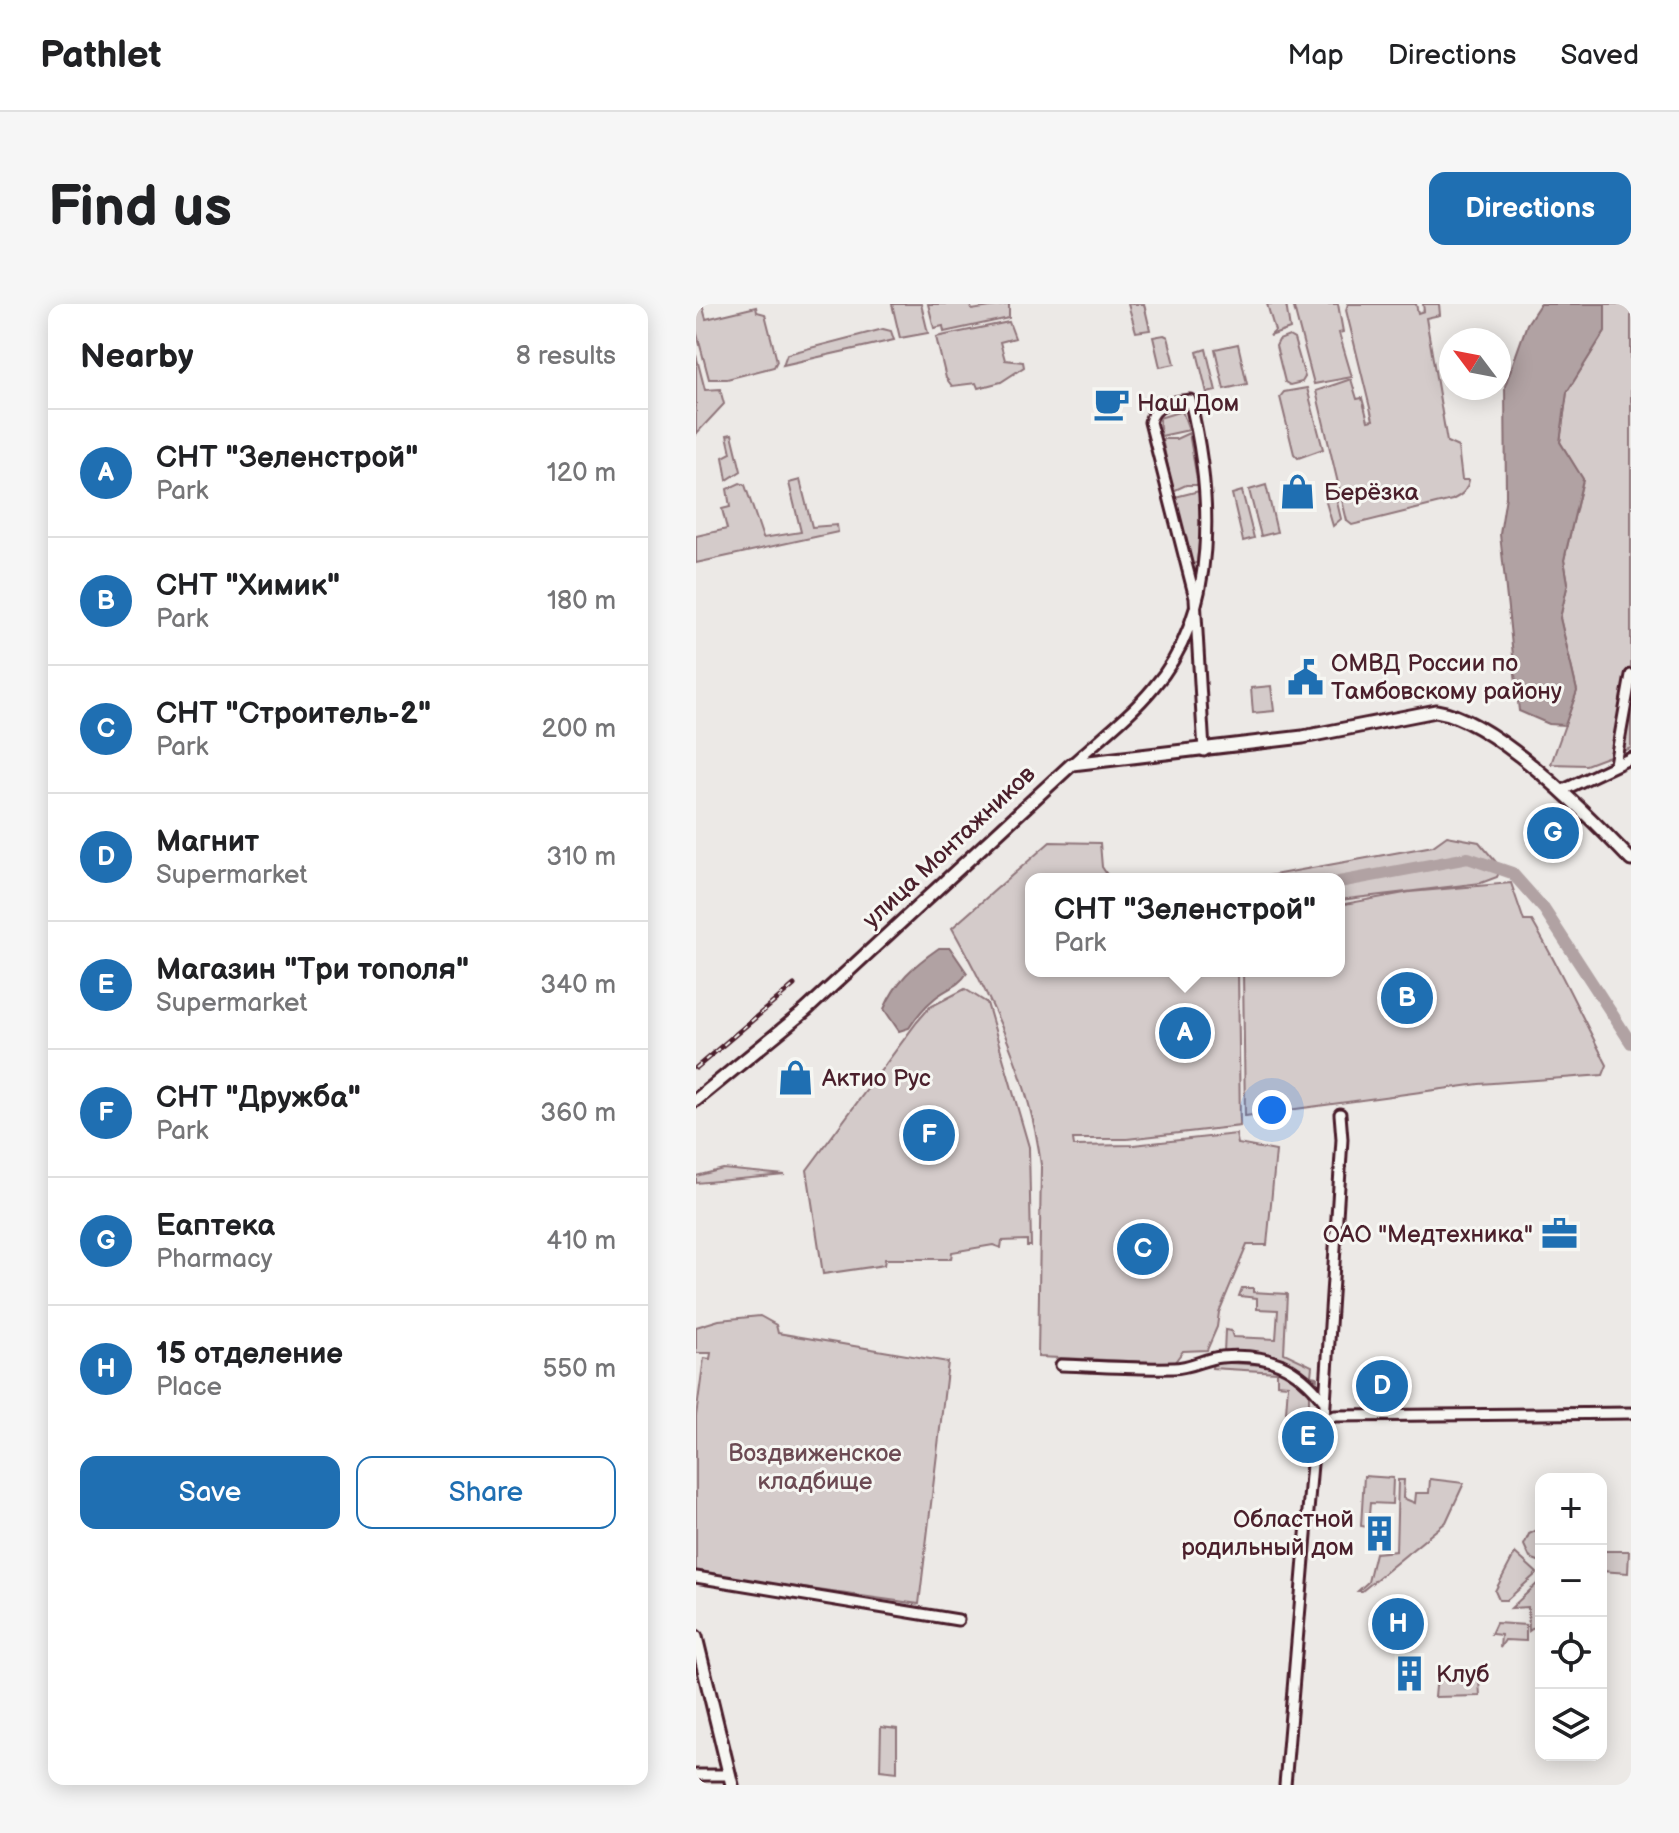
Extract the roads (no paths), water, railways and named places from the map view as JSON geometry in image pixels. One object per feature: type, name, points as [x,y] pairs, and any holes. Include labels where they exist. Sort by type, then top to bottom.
[{"type":"main road","points":[[1072,764],[1204,751],[1348,731],[1436,711],[1460,715],[1561,791],[1631,860]]},
{"type":"main road","name":"улица Монтажников","points":[[696,1100],[806,1010],[1072,764]]},
{"type":"main road","points":[[696,1637],[701,1676],[731,1780]]},
{"type":"street","name":"улица Монтажников","points":[[1072,764],[1156,685],[1186,634],[1195,598],[1206,540],[1208,507],[1206,471],[1190,400],[1161,406],[1152,413],[1150,422],[1195,598]]},
{"type":"street","points":[[1195,598],[1204,751]]},
{"type":"street","points":[[1615,764],[1631,675]]},
{"type":"street","points":[[1561,791],[1631,758]]},
{"type":"street","points":[[1324,1419],[1342,1139],[1340,1114]]},
{"type":"street","points":[[1061,1365],[1191,1367],[1220,1357],[1276,1361],[1308,1382],[1324,1401]]},
{"type":"street","points":[[1285,1785],[1317,1425],[1324,1419],[1425,1414],[1631,1413]]},
{"type":"street","points":[[696,1577],[958,1620]]},
{"type":"street","points":[[696,1775],[731,1780]]},
{"type":"waterway","points":[[1345,881],[1468,858],[1512,873],[1544,909],[1631,1043]]},
{"type":"railway","points":[[696,1068],[794,985]]},
{"type":"place","name":"Наш Дом","points":[[1111,403]]},
{"type":"place","name":"Берёзка","points":[[1298,492]]},
{"type":"place","name":"ОМВД России по Тамбовскому району","points":[[1305,677]]},
{"type":"place","name":"Еаптека","points":[[1553,833]]},
{"type":"place","name":"СНТ \"Химик\"","points":[[1407,998]]},
{"type":"place","name":"СНТ \"Зеленстрой\"","points":[[1185,1033]]},
{"type":"place","name":"Актио Рус","points":[[796,1078]]},
{"type":"place","name":"СНТ \"Дружба\"","points":[[929,1135]]},
{"type":"place","name":"ОАО \"Медтехника\"","points":[[1559,1234]]},
{"type":"place","name":"СНТ \"Строитель-2\"","points":[[1143,1249]]},
{"type":"place","name":"Магнит","points":[[1382,1386]]},
{"type":"place","name":"Магазин \"Три тополя\"","points":[[1308,1437]]},
{"type":"place","name":"Областной родильный дом","points":[[1380,1533]]},
{"type":"place","name":"15 отделение","points":[[1398,1624]]},
{"type":"place","name":"Клуб","points":[[1410,1674]]},
{"type":"park label","name":"Воздвиженское кладбище","points":[[815,1467]]}]
